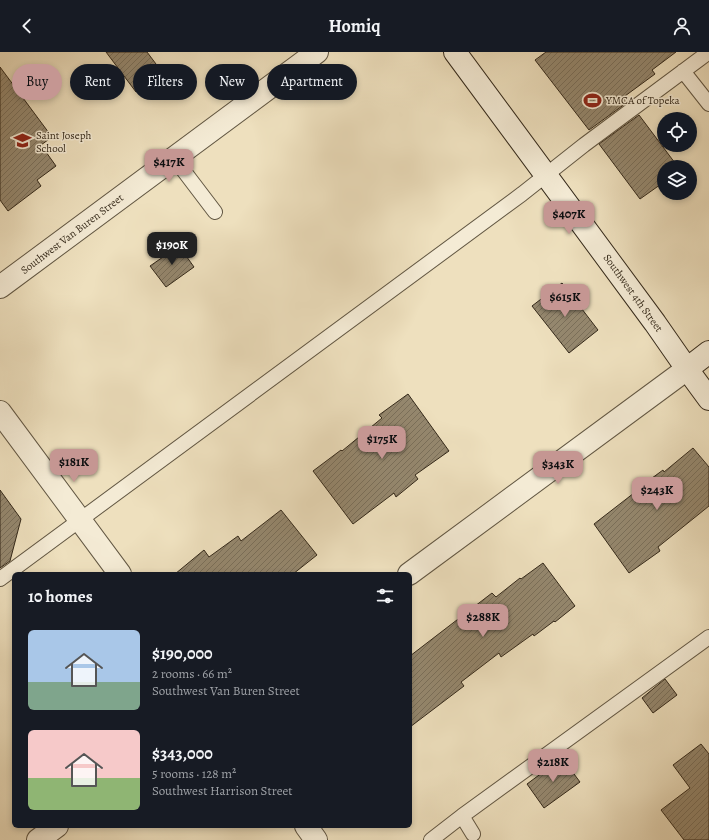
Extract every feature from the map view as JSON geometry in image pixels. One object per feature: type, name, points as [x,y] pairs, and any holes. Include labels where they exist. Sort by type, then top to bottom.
[{"type":"street","name":"Southwest Van Buren Street","points":[[0,287],[317,52]]},
{"type":"street","name":"Southwest 4th Street","points":[[456,52],[709,399]]},
{"type":"street","points":[[412,572],[709,352]]},
{"type":"street","points":[[0,412],[119,572]]},
{"type":"street","points":[[38,840],[54,828]]},
{"type":"street","points":[[307,828],[316,840]]},
{"type":"lane","points":[[0,579],[522,194],[584,145],[709,52]]},
{"type":"lane","points":[[683,71],[709,104]]},
{"type":"lane","points":[[174,158],[216,212]]},
{"type":"lane","points":[[431,840],[709,637]]},
{"type":"lane","points":[[462,816],[474,834]]},
{"type":"building","points":[[106,52],[147,52],[156,64],[133,64],[133,88],[125,77],[125,64],[115,64]]},
{"type":"building","name":"YMCA of Topeka","points":[[546,52],[676,52],[652,70],[655,74],[625,96],[629,101],[589,130],[535,60]]},
{"type":"building","name":"Saint Joseph School","points":[[0,67],[12,83],[12,100],[25,100],[52,137],[41,145],[56,166],[37,180],[41,186],[8,211],[0,200]]},
{"type":"building","points":[[639,115],[657,139],[657,152],[667,152],[673,160],[657,160],[657,187],[640,199],[599,144]]},
{"type":"building","points":[[179,246],[194,267],[166,287],[150,266]]},
{"type":"building","points":[[562,283],[598,330],[569,353],[532,306]]},
{"type":"building","points":[[408,394],[449,451],[415,475],[418,479],[396,497],[394,493],[353,524],[313,471],[341,450],[342,451],[382,418],[379,415]]},
{"type":"building","points":[[693,448],[709,467],[709,506],[658,547],[660,551],[629,573],[594,524],[634,493],[633,492],[663,470],[664,472]]},
{"type":"building","points":[[0,490],[21,519],[10,561],[0,568]]},
{"type":"building","points":[[281,510],[317,555],[296,572],[177,572],[204,550],[209,557],[238,536],[241,541]]},
{"type":"building","points":[[543,563],[575,606],[555,622],[554,621],[534,636],[533,634],[501,657],[499,653],[461,682],[464,686],[412,725],[412,654],[492,593],[496,597],[520,578],[521,579]]},
{"type":"building","points":[[665,679],[677,695],[653,713],[642,698]]},
{"type":"building","points":[[701,744],[709,754],[709,840],[684,840],[661,810],[690,788],[673,765]]},
{"type":"building","points":[[562,758],[580,782],[544,808],[527,784]]},
{"type":"place","name":"YMCA of Topeka","points":[[593,100]]},
{"type":"place","name":"Saint Joseph School","points":[[23,141]]}]
